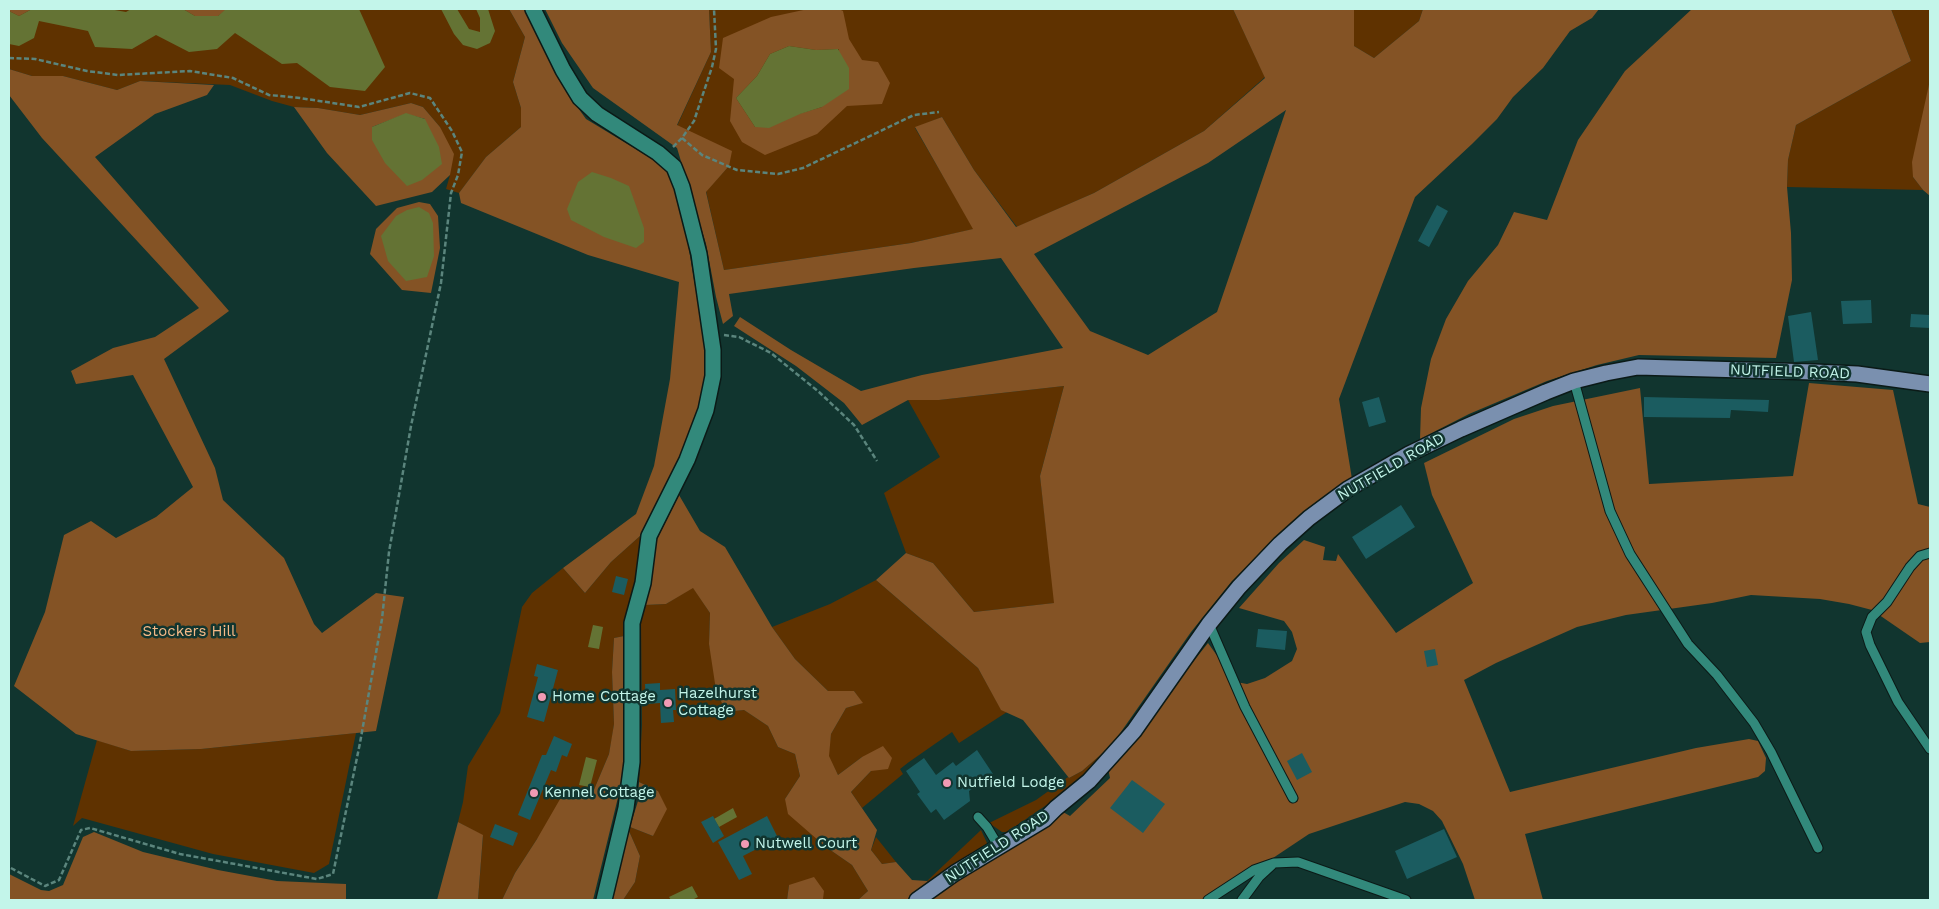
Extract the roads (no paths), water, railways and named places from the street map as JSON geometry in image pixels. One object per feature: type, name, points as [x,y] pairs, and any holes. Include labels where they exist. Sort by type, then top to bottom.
[{"type":"main road","name":"NUTFIELD ROAD","points":[[917,900],[955,873],[1044,819],[1089,781],[1134,730],[1209,624],[1240,586],[1280,544],[1309,518],[1348,489],[1409,454],[1460,428],[1574,381],[1638,367],[1857,374],[1930,384]]},
{"type":"street","points":[[533,9],[563,70],[580,98],[598,114],[674,167],[699,254],[713,350],[713,376],[706,410],[687,460],[649,536],[643,583],[632,623],[632,762],[626,808],[604,900]]},
{"type":"lane","points":[[1574,381],[1610,511],[1630,554],[1688,644],[1717,675],[1754,723],[1771,752],[1818,848]]},
{"type":"lane","points":[[1930,552],[1920,556],[1910,567],[1887,602],[1872,617],[1866,632],[1870,645],[1898,702],[1930,750]]},
{"type":"lane","points":[[1209,624],[1245,707],[1293,798]]},
{"type":"lane","points":[[978,817],[999,847]]},
{"type":"lane","points":[[1208,900],[1254,870],[1274,863],[1298,862],[1406,900]]},
{"type":"lane","points":[[1242,900],[1259,876],[1274,863]]},
{"type":"place","name":"Home Cottage","points":[[542,697]]},
{"type":"place","name":"Hazelhurst Cottage","points":[[668,703]]},
{"type":"place","name":"Nutfield Lodge","points":[[947,783]]},
{"type":"place","name":"Kennel Cottage","points":[[534,793]]},
{"type":"place","name":"Nutwell Court","points":[[745,844]]},
{"type":"park label","name":"Stockers Hill","points":[[189,632]]}]
